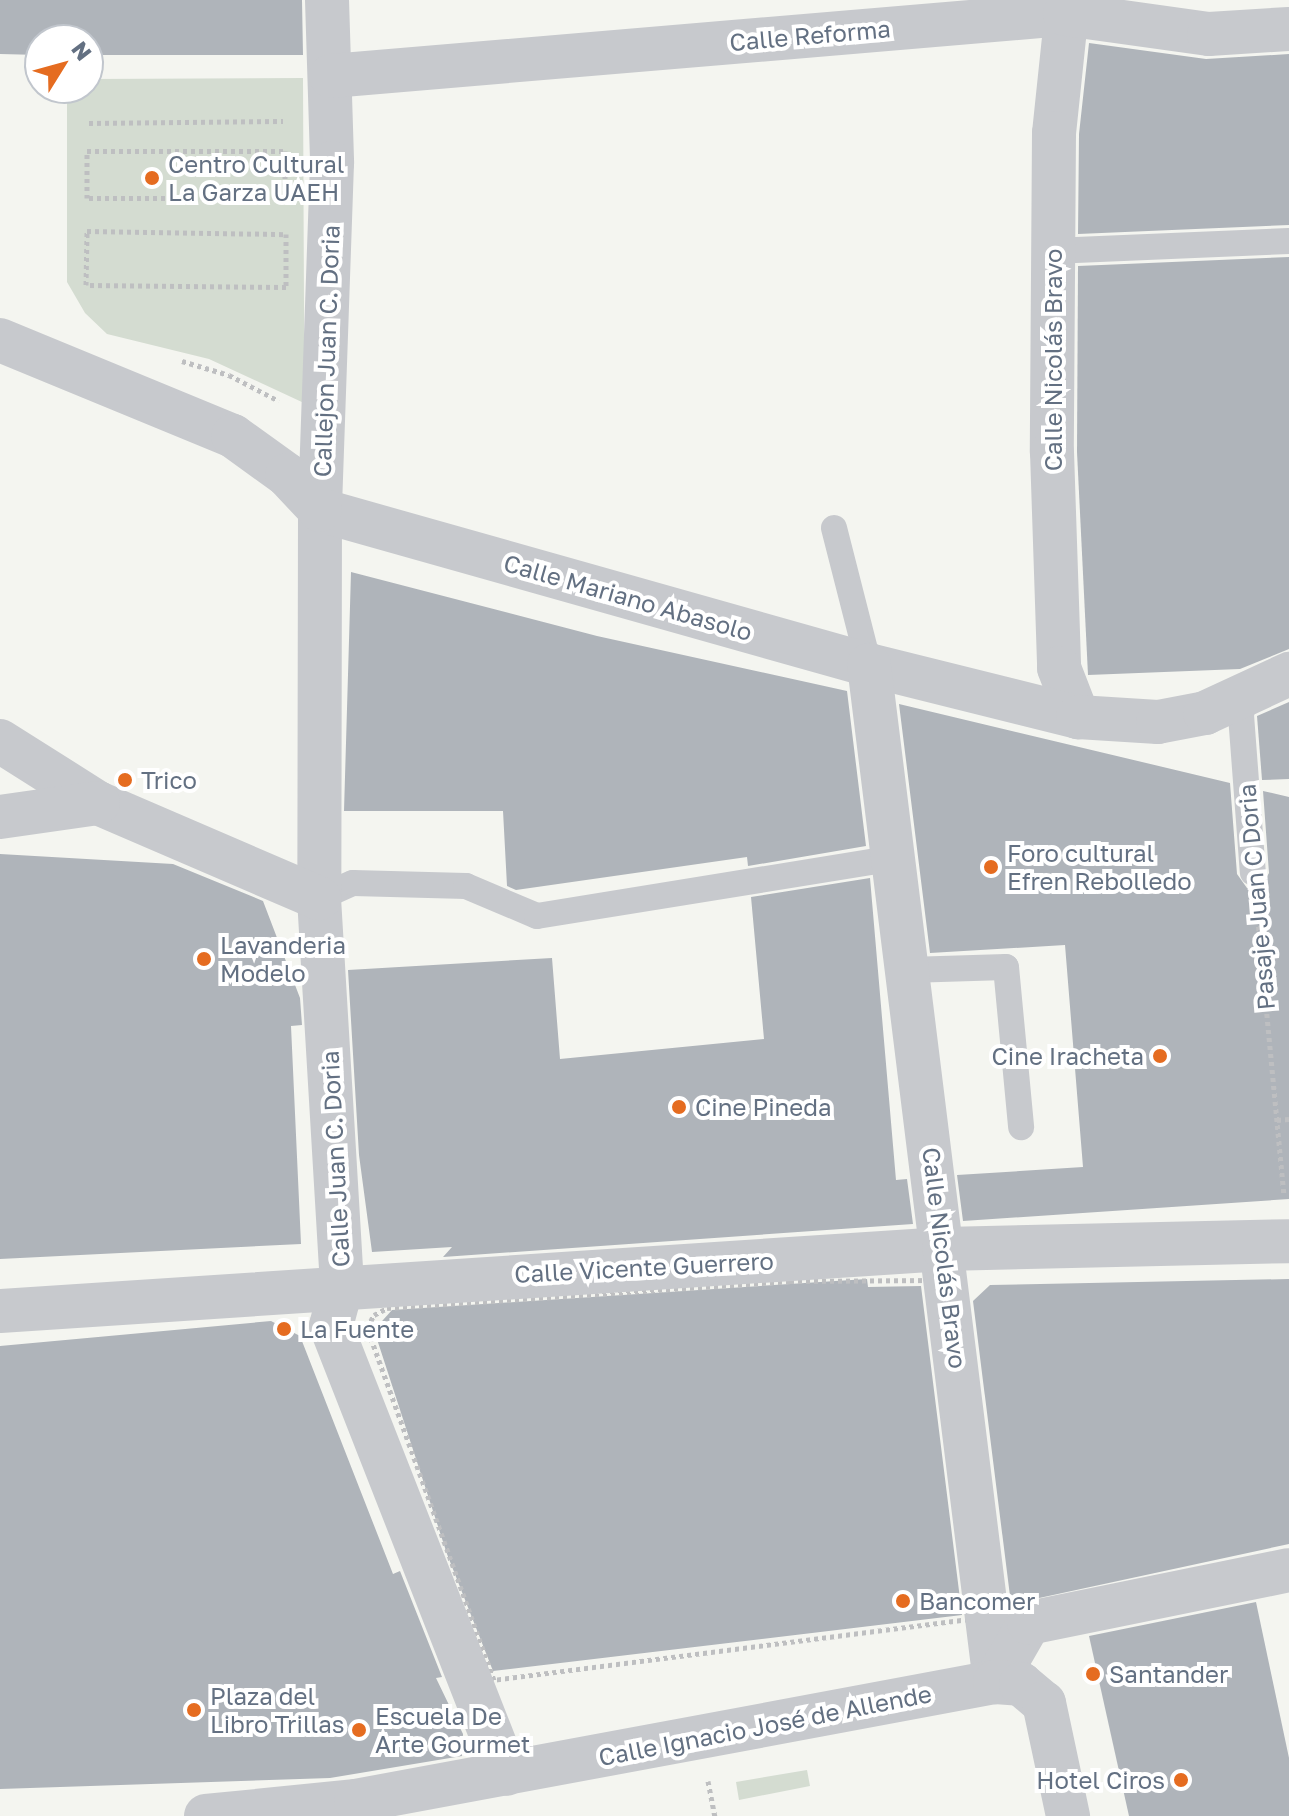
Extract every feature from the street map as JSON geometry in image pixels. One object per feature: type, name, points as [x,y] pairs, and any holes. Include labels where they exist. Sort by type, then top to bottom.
[{"type":"street","name":"Callejon Juan C. Doria","points":[[320,510],[331,76],[327,0]]},
{"type":"street","name":"Calle Reforma","points":[[331,76],[1067,7],[1209,34],[1289,29]]},
{"type":"street","name":"Calle Nicolás Bravo","points":[[1067,7],[1052,251],[1059,668],[1078,717]]},
{"type":"street","points":[[0,340],[233,436],[287,475],[320,510]]},
{"type":"street","name":"Calle Mariano Abasolo","points":[[320,510],[869,665],[1078,717],[1158,722],[1205,713],[1289,674]]},
{"type":"street","name":"Calle Juan C. Doria","points":[[320,510],[319,898],[342,1285],[331,1326],[507,1774]]},
{"type":"street","name":"Calle Nicolás Bravo","points":[[869,665],[1000,1682]]},
{"type":"street","points":[[0,741],[98,803],[319,898]]},
{"type":"street","points":[[0,817],[98,803]]},
{"type":"street","name":"Calle Vicente Guerrero","points":[[0,1311],[342,1285],[944,1249],[1289,1241]]},
{"type":"street","points":[[1068,1816],[1044,1703],[1021,1684],[1000,1682],[1029,1623],[1289,1570]]},
{"type":"street","name":"Calle Ignacio José de Allende","points":[[206,1816],[356,1801],[1000,1682]]},
{"type":"lane","points":[[1052,251],[1289,241]]},
{"type":"lane","points":[[834,528],[869,665]]},
{"type":"lane","name":"Pasaje Juan C Doria","points":[[1245,697],[1241,715],[1253,873]]},
{"type":"lane","points":[[319,898],[353,883],[466,886],[537,916],[894,858]]},
{"type":"lane","points":[[908,970],[1006,967],[1021,1127]]},
{"type":"lane","points":[[330,1816],[997,1695],[1000,1682],[1034,1629],[1289,1579]]},
{"type":"path","points":[[89,123],[284,121]]},
{"type":"path","points":[[87,151],[285,151],[285,198],[87,198],[87,151]]},
{"type":"path","points":[[87,231],[286,234],[286,287],[86,285],[87,231]]},
{"type":"path","name":"Pasaje Juan C Doria","points":[[1253,873],[1289,1241]]},
{"type":"path","points":[[1277,1120],[1289,1119]]},
{"type":"path","points":[[936,1280],[977,1618],[494,1680],[367,1328],[374,1315],[387,1308],[790,1281],[936,1280]]},
{"type":"path","points":[[706,1772],[715,1816]]},
{"type":"shaded area","name":"Centro Cultural La Garza UAEH","points":[[303,78],[304,403],[209,359],[107,334],[85,313],[67,282],[67,104],[104,104],[104,79]]},
{"type":"shaded area","points":[[807,1770],[810,1786],[739,1800],[736,1782]]},
{"type":"building","points":[[0,0],[302,0],[303,55],[104,55],[104,24],[24,24],[24,55],[0,54]]},
{"type":"building","points":[[1089,43],[1206,59],[1289,54],[1289,225],[1078,234],[1079,134]]},
{"type":"building","points":[[1289,257],[1289,649],[1240,669],[1088,675],[1077,452],[1078,266]]},
{"type":"building","points":[[351,572],[597,636],[847,691],[866,846],[748,866],[747,857],[516,890],[507,886],[503,811],[344,811]]},
{"type":"building","points":[[1289,702],[1289,779],[1262,780],[1257,716]]},
{"type":"building","points":[[899,704],[1230,783],[1237,874],[1247,888],[1261,887],[1269,873],[1263,791],[1289,797],[1289,1199],[963,1221],[957,1175],[1083,1167],[1065,945],[930,953]]},
{"type":"building","points":[[0,854],[173,864],[263,901],[300,998],[302,1025],[291,1026],[301,1244],[0,1259]]},
{"type":"building","points":[[870,878],[896,1180],[907,1179],[913,1224],[443,1257],[452,1247],[372,1252],[359,1155],[348,970],[552,958],[560,1059],[764,1039],[751,897]]},
{"type":"building","points":[[867,1279],[868,1287],[921,1286],[962,1615],[493,1671],[447,1554],[374,1330],[392,1310]]},
{"type":"building","points":[[1289,1279],[1289,1544],[1011,1604],[973,1301],[990,1285]]},
{"type":"building","points":[[271,1321],[300,1336],[393,1574],[400,1571],[442,1677],[436,1678],[463,1734],[462,1756],[330,1778],[0,1789],[0,1346]]},
{"type":"building","points":[[1256,1602],[1289,1758],[1289,1816],[1129,1816],[1089,1636]]},
{"type":"place","name":"Centro Cultural La Garza UAEH","points":[[152,178]]},
{"type":"place","name":"Trico","points":[[125,780]]},
{"type":"place","name":"Foro cultural Efren Rebolledo","points":[[991,867]]},
{"type":"place","name":"Lavanderia Modelo","points":[[204,959]]},
{"type":"place","name":"Cine Iracheta","points":[[1160,1056]]},
{"type":"place","name":"Cine Pineda","points":[[679,1107]]},
{"type":"place","name":"La Fuente","points":[[284,1329]]},
{"type":"place","name":"Bancomer","points":[[903,1601]]},
{"type":"place","name":"Santander","points":[[1093,1674]]},
{"type":"place","name":"Plaza del Libro Trillas","points":[[194,1710]]},
{"type":"place","name":"Escuela De Arte Gourmet","points":[[359,1730]]},
{"type":"place","name":"Hotel Ciros","points":[[1181,1780]]}]
